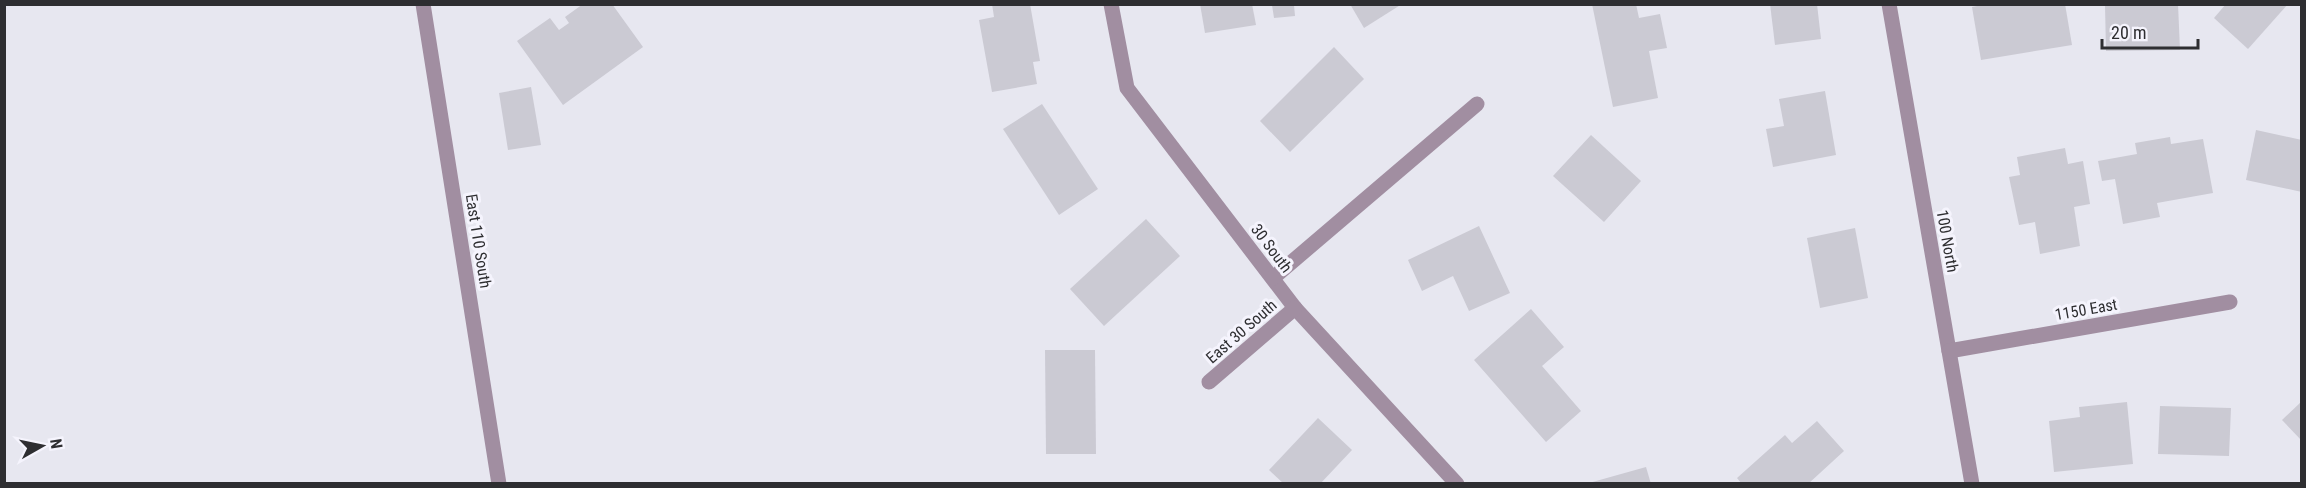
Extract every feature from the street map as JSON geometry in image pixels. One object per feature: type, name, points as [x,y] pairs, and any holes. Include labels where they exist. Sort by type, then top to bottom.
[{"type":"street","name":"East 110 South","points":[[423,4],[499,483]]},
{"type":"street","name":"30 South","points":[[1111,4],[1127,88],[1295,308],[1457,483]]},
{"type":"street","name":"100 North","points":[[1889,4],[1972,483]]},
{"type":"street","points":[[1273,278],[1477,104]]},
{"type":"street","name":"1150 East","points":[[1949,351],[2230,302]]},
{"type":"street","name":"East 30 South","points":[[1209,382],[1295,308]]},
{"type":"building","points":[[583,4],[612,4],[643,47],[563,105],[517,41],[550,18],[559,30],[569,23],[565,17]]},
{"type":"building","points":[[992,4],[1030,4],[1040,61],[1033,62],[1037,84],[992,92],[979,20],[994,17]]},
{"type":"building","points":[[1200,4],[1252,4],[1256,25],[1205,33]]},
{"type":"building","points":[[1350,4],[1402,4],[1364,28]]},
{"type":"building","points":[[1592,4],[1636,4],[1639,18],[1660,14],[1667,48],[1649,51],[1658,98],[1613,107]]},
{"type":"building","points":[[1770,4],[1817,4],[1821,39],[1775,45]]},
{"type":"building","points":[[1987,4],[2065,4],[2072,45],[1981,60],[1972,7]]},
{"type":"building","points":[[2178,4],[2180,50],[2106,51],[2105,5]]},
{"type":"building","points":[[2226,4],[2288,4],[2248,49],[2214,18]]},
{"type":"building","points":[[1272,5],[1294,5],[1295,16],[1274,18]]},
{"type":"building","points":[[1334,47],[1364,79],[1290,152],[1260,121]]},
{"type":"building","points":[[531,87],[541,145],[508,150],[499,93]]},
{"type":"building","points":[[1825,91],[1836,155],[1773,167],[1766,129],[1784,126],[1779,99]]},
{"type":"building","points":[[1042,104],[1098,189],[1059,215],[1003,129]]},
{"type":"building","points":[[2256,130],[2302,140],[2302,192],[2246,180]]},
{"type":"building","points":[[1591,135],[1641,181],[1604,222],[1553,176]]},
{"type":"building","points":[[2170,137],[2171,144],[2203,139],[2213,193],[2157,203],[2160,217],[2123,224],[2115,179],[2102,181],[2098,161],[2137,154],[2135,143]]},
{"type":"building","points":[[2065,148],[2068,164],[2083,161],[2090,204],[2074,207],[2080,246],[2040,254],[2035,222],[2019,225],[2009,177],[2020,175],[2017,157]]},
{"type":"building","points":[[1146,219],[1180,256],[1104,326],[1070,289]]},
{"type":"building","points":[[1479,226],[1510,293],[1469,311],[1453,276],[1422,291],[1408,260]]},
{"type":"building","points":[[1855,228],[1868,298],[1820,308],[1807,238]]},
{"type":"building","points":[[1531,309],[1564,347],[1542,366],[1581,411],[1546,442],[1474,360]]},
{"type":"building","points":[[1045,350],[1095,350],[1096,454],[1046,454]]},
{"type":"building","points":[[2302,401],[2302,441],[2282,420]]},
{"type":"building","points":[[2127,402],[2133,464],[2054,472],[2049,421],[2080,417],[2079,407]]},
{"type":"building","points":[[2160,406],[2231,408],[2229,456],[2158,454]]},
{"type":"building","points":[[1318,418],[1352,450],[1320,484],[1284,484],[1269,470]]},
{"type":"building","points":[[1817,421],[1844,451],[1808,484],[1742,484],[1737,478],[1785,435],[1792,443]]},
{"type":"building","points":[[1646,467],[1651,484],[1589,484],[1589,483]]}]
